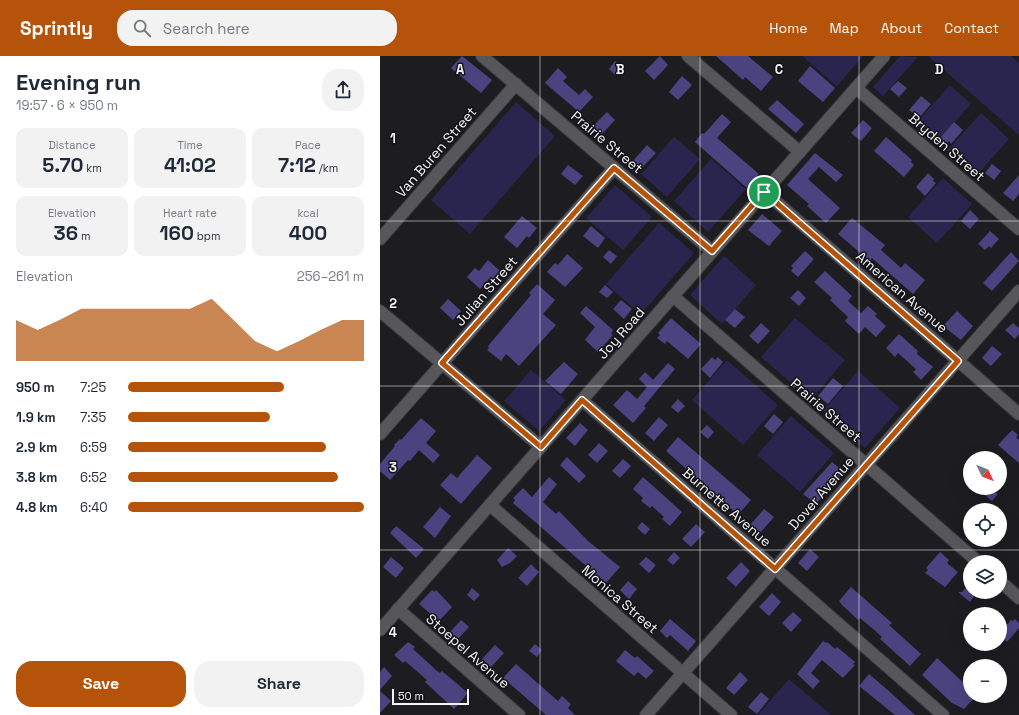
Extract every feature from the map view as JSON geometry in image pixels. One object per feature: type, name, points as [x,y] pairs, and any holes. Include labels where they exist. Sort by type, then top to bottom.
[{"type":"street","name":"Prairie Street","points":[[482,56],[712,251]]},
{"type":"street","points":[[688,56],[800,152]]},
{"type":"street","name":"Joy Road","points":[[380,630],[884,56]]},
{"type":"street","name":"Van Buren Street","points":[[380,239],[516,84]]},
{"type":"street","name":"Bryden Street","points":[[856,88],[1019,229]]},
{"type":"street","name":"Julian Street","points":[[380,434],[614,168]]},
{"type":"street","name":"American Avenue","points":[[764,192],[1019,414]]},
{"type":"street","name":"Dover Avenue","points":[[646,715],[1019,292]]},
{"type":"street","name":"Prairie Street","points":[[673,296],[970,555]]},
{"type":"street","points":[[380,311],[541,447]]},
{"type":"street","name":"Burnette Avenue","points":[[582,400],[943,715]]},
{"type":"street","name":"Monica Street","points":[[490,505],[731,715]]},
{"type":"street","points":[[1007,587],[1019,598]]},
{"type":"street","name":"Stoepel Avenue","points":[[398,610],[519,715]]},
{"type":"shaded area","points":[[802,56],[863,56],[837,86]]},
{"type":"shaded area","points":[[900,56],[918,57],[883,96],[873,87]]},
{"type":"shaded area","points":[[928,56],[1011,56],[1019,63],[1019,135]]},
{"type":"shaded area","points":[[950,85],[971,104],[937,142],[916,123]]},
{"type":"shaded area","points":[[516,102],[555,136],[470,234],[431,200]]},
{"type":"shaded area","points":[[981,113],[1009,139],[976,176],[947,151]]},
{"type":"shaded area","points":[[674,137],[700,159],[667,197],[641,174]]},
{"type":"shaded area","points":[[711,159],[746,189],[708,232],[674,201]]},
{"type":"shaded area","points":[[943,178],[972,204],[937,243],[908,217]]},
{"type":"shaded area","points":[[615,185],[652,217],[623,250],[586,218]]},
{"type":"shaded area","points":[[659,223],[694,253],[641,314],[606,284]]},
{"type":"shaded area","points":[[724,256],[756,285],[722,324],[690,295]]},
{"type":"shaded area","points":[[795,318],[845,360],[811,400],[761,357]]},
{"type":"shaded area","points":[[727,360],[778,405],[743,445],[692,400]]},
{"type":"shaded area","points":[[531,370],[566,400],[539,431],[504,401]]},
{"type":"shaded area","points":[[858,371],[900,408],[865,448],[823,411]]},
{"type":"shaded area","points":[[791,416],[834,453],[800,492],[757,455]]},
{"type":"shaded area","points":[[789,679],[831,715],[758,715]]},
{"type":"building","points":[[462,56],[492,80],[481,93],[451,68]]},
{"type":"building","points":[[660,56],[668,65],[654,80],[645,71]]},
{"type":"building","points":[[716,56],[748,56],[773,77],[761,91],[745,77],[743,80]]},
{"type":"building","points":[[615,61],[622,67],[615,75],[609,69]]},
{"type":"building","points":[[810,66],[835,88],[823,102],[798,81]]},
{"type":"building","points":[[558,68],[567,77],[563,81],[579,95],[585,89],[593,97],[579,112],[545,83]]},
{"type":"building","points":[[682,76],[692,85],[678,100],[669,92]]},
{"type":"building","points":[[898,81],[907,88],[899,97],[890,89]]},
{"type":"building","points":[[921,96],[931,104],[919,118],[909,110]]},
{"type":"building","points":[[777,100],[804,124],[796,133],[768,109]]},
{"type":"building","points":[[607,112],[615,120],[602,134],[593,126]]},
{"type":"building","points":[[722,114],[731,122],[717,138],[759,174],[747,188],[695,142],[702,133],[704,134]]},
{"type":"building","points":[[863,120],[872,128],[861,141],[851,133]]},
{"type":"building","points":[[954,122],[963,130],[951,144],[949,141],[946,144],[940,138]]},
{"type":"building","points":[[886,137],[912,160],[911,162],[914,165],[904,177],[874,151]]},
{"type":"building","points":[[647,145],[656,153],[641,169],[633,161]]},
{"type":"building","points":[[815,153],[843,175],[836,182],[819,167],[808,179],[840,208],[826,223],[807,206],[809,204],[787,185]]},
{"type":"building","points":[[992,164],[1001,171],[994,180],[985,173]]},
{"type":"building","points":[[568,165],[583,176],[575,185],[561,174]]},
{"type":"building","points":[[928,173],[936,183],[925,196],[916,187]]},
{"type":"building","points":[[1019,175],[1019,194],[1013,201],[1003,193]]},
{"type":"building","points":[[970,210],[979,219],[970,229],[961,221]]},
{"type":"building","points":[[762,214],[782,231],[769,246],[748,230]]},
{"type":"building","points":[[522,216],[537,228],[529,238],[527,236],[517,248],[504,237]]},
{"type":"building","points":[[852,218],[885,245],[881,250],[901,268],[905,263],[925,280],[913,294],[872,258],[870,261],[838,234]]},
{"type":"building","points":[[591,226],[605,238],[598,248],[583,236]]},
{"type":"building","points":[[990,231],[999,239],[991,248],[989,246],[985,250],[978,244]]},
{"type":"building","points":[[609,250],[617,256],[611,264],[603,257]]},
{"type":"building","points":[[805,251],[814,259],[798,277],[791,271],[793,268],[791,266]]},
{"type":"building","points":[[1011,252],[1019,261],[992,291],[983,283]]},
{"type":"building","points":[[567,254],[583,268],[565,287],[547,272],[555,263],[558,265]]},
{"type":"building","points":[[488,260],[500,271],[492,280],[490,278],[480,289],[467,277],[475,268],[479,271]]},
{"type":"building","points":[[825,271],[852,296],[848,301],[861,313],[868,306],[877,314],[875,316],[886,326],[876,337],[865,327],[859,334],[845,321],[848,317],[830,300],[832,298],[814,282]]},
{"type":"building","points":[[537,284],[555,300],[543,314],[556,325],[519,366],[506,354],[501,361],[487,350],[489,348],[488,346],[531,295],[529,293]]},
{"type":"building","points":[[605,285],[613,292],[607,298],[599,292]]},
{"type":"building","points":[[798,290],[806,298],[799,306],[790,298]]},
{"type":"building","points":[[448,299],[461,311],[453,320],[440,308]]},
{"type":"building","points":[[621,300],[632,309],[624,319],[613,309]]},
{"type":"building","points":[[586,306],[613,330],[611,334],[613,335],[598,352],[585,340],[595,327],[580,313]]},
{"type":"building","points":[[735,309],[745,317],[735,328],[725,320]]},
{"type":"building","points":[[957,311],[973,326],[961,340],[943,326]]},
{"type":"building","points":[[671,318],[701,344],[688,359],[667,341],[665,344],[657,338],[660,335],[658,333]]},
{"type":"building","points":[[761,323],[770,331],[758,344],[749,336]]},
{"type":"building","points":[[1013,323],[1019,328],[1019,334],[1015,339],[1005,330]]},
{"type":"building","points":[[899,334],[918,351],[917,354],[933,367],[921,380],[913,372],[916,369],[898,353],[895,357],[886,348]]},
{"type":"building","points":[[992,346],[1002,354],[991,366],[982,358]]},
{"type":"building","points":[[712,357],[715,360],[718,357],[723,362],[710,378],[701,369]]},
{"type":"building","points":[[564,362],[578,374],[561,394],[545,381]]},
{"type":"building","points":[[668,363],[675,369],[644,406],[646,408],[633,423],[613,405],[627,390],[637,399],[647,387],[639,379],[645,372],[653,380]]},
{"type":"building","points":[[833,378],[843,386],[828,404],[818,396]]},
{"type":"building","points":[[678,399],[685,406],[678,413],[671,407]]},
{"type":"building","points":[[774,414],[783,422],[773,434],[764,426]]},
{"type":"building","points":[[659,417],[668,425],[654,441],[645,433]]},
{"type":"building","points":[[421,418],[436,431],[426,443],[440,455],[433,463],[419,450],[390,480],[380,471],[380,464],[395,446],[394,445],[400,439],[401,440]]},
{"type":"building","points":[[580,423],[588,430],[575,446],[566,438]]},
{"type":"building","points":[[707,425],[714,432],[708,439],[700,432]]},
{"type":"building","points":[[1012,430],[1018,435],[1016,437],[1019,440],[1019,463],[1007,453],[1007,451],[998,445]]},
{"type":"building","points":[[678,437],[751,500],[738,515],[666,451]]},
{"type":"building","points":[[599,443],[608,451],[597,463],[588,455]]},
{"type":"building","points":[[477,455],[492,468],[461,504],[440,485],[451,473],[457,478]]},
{"type":"building","points":[[567,457],[586,476],[579,483],[560,465]]},
{"type":"building","points":[[623,459],[631,466],[620,478],[612,471]]},
{"type":"building","points":[[832,462],[844,472],[816,504],[803,494]]},
{"type":"building","points":[[549,477],[557,484],[543,502],[556,514],[559,511],[588,541],[620,567],[606,583],[513,503],[515,500],[513,498],[523,488],[532,497]]},
{"type":"building","points":[[643,477],[682,512],[670,526],[662,519],[664,517],[652,506],[650,508],[641,501],[643,498],[633,489]]},
{"type":"building","points":[[985,495],[997,495],[992,501]]},
{"type":"building","points":[[440,507],[451,516],[435,538],[423,527]]},
{"type":"building","points":[[764,509],[774,517],[760,533],[750,525]]},
{"type":"building","points":[[642,522],[650,529],[645,535],[637,528]]},
{"type":"building","points":[[696,524],[705,532],[691,547],[682,539]]},
{"type":"building","points":[[396,526],[424,549],[416,558],[390,533]]},
{"type":"building","points":[[508,548],[517,556],[510,563],[502,567],[497,560]]},
{"type":"building","points":[[810,549],[819,557],[807,571],[798,563]]},
{"type":"building","points":[[674,552],[680,558],[673,565],[667,560]]},
{"type":"building","points":[[940,552],[949,560],[947,563],[958,572],[945,587],[925,573],[928,570],[926,568]]},
{"type":"building","points":[[391,557],[404,568],[396,578],[383,567]]},
{"type":"building","points":[[646,557],[656,565],[649,573],[639,564]]},
{"type":"building","points":[[741,562],[750,571],[736,587],[726,578]]},
{"type":"building","points":[[531,564],[539,572],[527,586],[518,578]]},
{"type":"building","points":[[628,581],[637,589],[629,599],[620,590]]},
{"type":"building","points":[[851,587],[892,623],[889,625],[921,654],[910,666],[880,639],[882,637],[860,618],[858,620],[839,601]]},
{"type":"building","points":[[472,588],[480,595],[474,601],[467,595]]},
{"type":"building","points":[[432,590],[435,592],[436,590],[452,607],[439,621],[419,604]]},
{"type":"building","points":[[963,591],[963,596],[958,592]]},
{"type":"building","points":[[772,593],[781,602],[769,616],[759,607]]},
{"type":"building","points":[[793,612],[802,620],[791,632],[782,623]]},
{"type":"building","points":[[670,619],[696,641],[688,651],[670,635],[667,638],[660,631]]},
{"type":"building","points":[[1015,619],[1019,623],[1019,628],[1007,642],[1007,625],[1011,620],[1013,621]]},
{"type":"building","points":[[461,620],[469,627],[458,639],[450,632]]},
{"type":"building","points":[[823,641],[826,643],[827,642],[835,649],[837,647],[855,662],[853,664],[855,665],[843,678],[822,660],[811,673],[820,681],[813,689],[797,674]]},
{"type":"building","points":[[408,642],[415,647],[413,649],[436,670],[440,673],[442,671],[468,693],[454,709],[425,682],[427,680],[405,661],[403,663],[394,655]]},
{"type":"building","points":[[535,644],[542,650],[537,657],[529,651]]},
{"type":"building","points":[[495,645],[504,653],[491,667],[482,659]]},
{"type":"building","points":[[625,650],[635,658],[637,656],[654,671],[646,679],[638,672],[634,676],[616,661]]},
{"type":"building","points":[[937,658],[963,682],[963,703],[970,703],[964,709],[952,703],[922,675]]},
{"type":"building","points":[[516,664],[558,701],[562,696],[571,704],[568,708],[575,715],[546,715],[503,678]]},
{"type":"building","points":[[384,667],[392,676],[380,690],[380,672]]},
{"type":"building","points":[[740,672],[748,680],[734,695],[726,688]]},
{"type":"building","points":[[869,674],[915,715],[895,715],[859,686]]},
{"type":"building","points":[[380,691],[391,701],[380,713]]},
{"type":"building","points":[[761,692],[769,699],[757,714],[748,707]]},
{"type":"route","points":[[614,168],[712,251],[764,192],[958,361],[775,569],[582,400],[541,447],[442,363],[614,168]]}]
